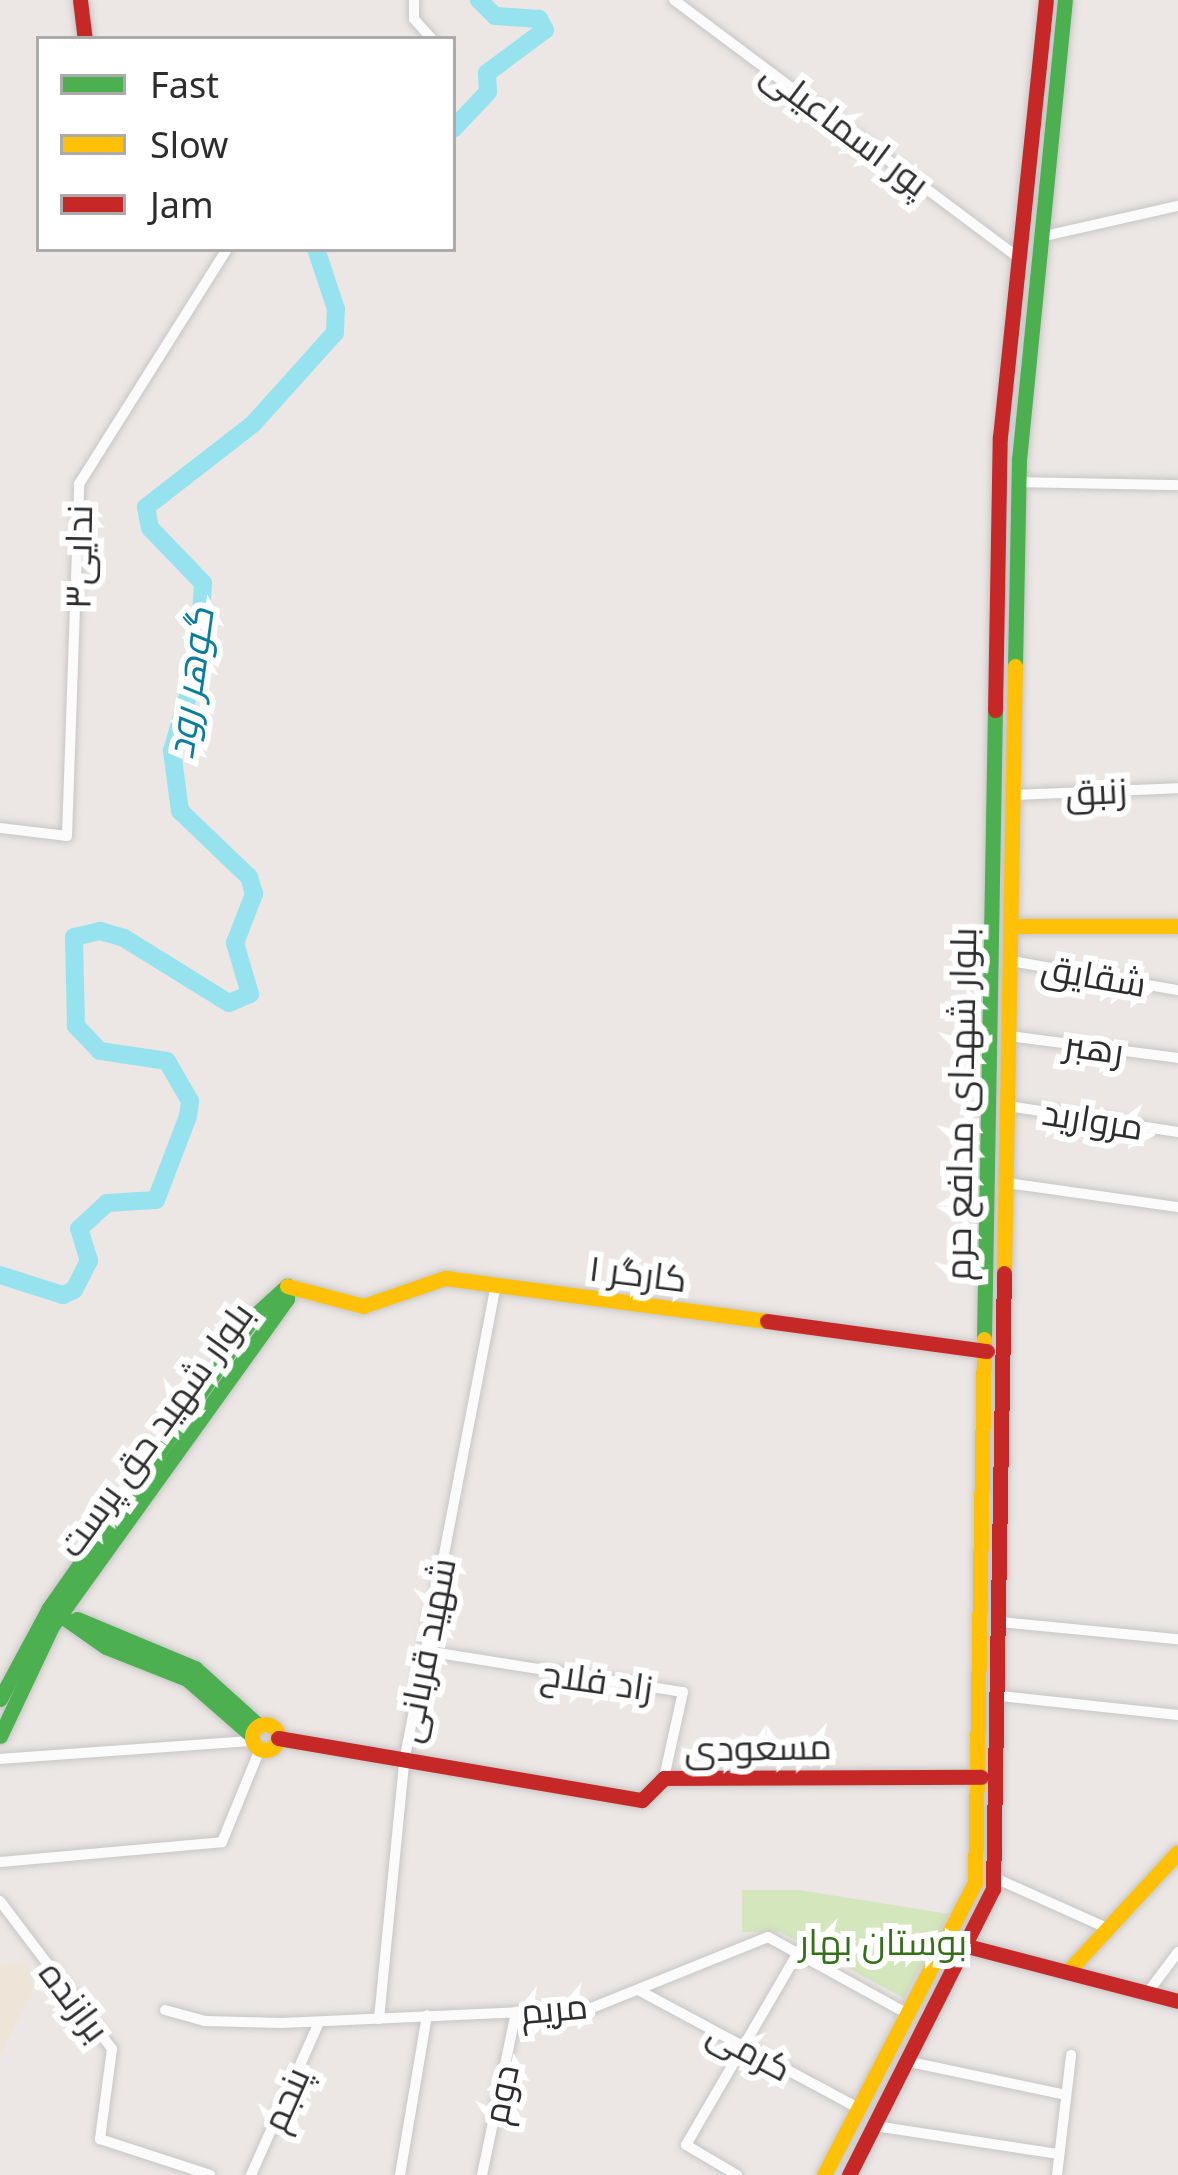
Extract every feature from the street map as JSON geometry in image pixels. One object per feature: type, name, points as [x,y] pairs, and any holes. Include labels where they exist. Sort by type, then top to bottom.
[{"type":"main road","points":[[80,0],[86,36]]},
{"type":"main road","name":"بلوار شهدای مدافع حرم","points":[[824,2175],[951,1942],[975,1883],[1000,437],[1046,0]]},
{"type":"main road","name":"بلوار شهدای مدافع حرم","points":[[849,2175],[976,1944],[994,1877],[1019,482],[1037,238],[1065,0]]},
{"type":"main road","points":[[1032,113],[1050,115]]},
{"type":"main road","points":[[1011,926],[1178,926]]},
{"type":"main road","points":[[992,996],[1010,997]]},
{"type":"main road","name":"کارگر ۱","points":[[287,1286],[363,1306],[445,1278],[987,1352]]},
{"type":"main road","name":"بلوار شهید حق پرست","points":[[0,1699],[55,1611],[179,1434],[287,1299],[287,1286]]},
{"type":"main road","points":[[55,1611],[117,1646],[195,1668],[255,1737],[274,1727],[278,1738],[404,1762]]},
{"type":"main road","name":"بلوار شهید حق پرست","points":[[2,1724],[55,1611]]},
{"type":"main road","name":"مسعودی","points":[[404,1762],[642,1800],[664,1778],[980,1777]]},
{"type":"main road","points":[[1070,1970],[1178,1852]]},
{"type":"main road","points":[[951,1942],[976,1944],[1178,2002]]},
{"type":"street","points":[[414,0],[414,19],[429,36]]},
{"type":"street","name":"پور اسماعیلی","points":[[674,0],[1018,257]]},
{"type":"street","points":[[1037,238],[1178,206]]},
{"type":"street","name":"ندایی۳","points":[[2,832],[68,836],[79,484],[225,252]]},
{"type":"street","points":[[1019,482],[1178,484]]},
{"type":"street","name":"زنبق","points":[[1013,795],[1178,788]]},
{"type":"street","name":"شقایق","points":[[1011,961],[1178,990]]},
{"type":"street","name":"رهبر","points":[[1009,1036],[1178,1058]]},
{"type":"street","name":"مروارید","points":[[1008,1106],[1178,1132]]},
{"type":"street","points":[[1007,1184],[1178,1207]]},
{"type":"street","name":"شهید قربانی","points":[[380,2019],[404,1762],[496,1286]]},
{"type":"street","points":[[1000,1622],[1178,1639]]},
{"type":"street","name":"زاد فلاح","points":[[425,1651],[682,1692],[664,1778]]},
{"type":"street","points":[[1000,1696],[1178,1714]]},
{"type":"street","points":[[0,1759],[255,1737],[222,1842],[0,1862]]},
{"type":"street","points":[[994,1877],[1107,1928]]},
{"type":"street","name":"برازنده","points":[[0,1901],[112,2049],[100,2139],[210,2175]]},
{"type":"street","name":"مریم","points":[[165,2009],[205,2021],[319,2022],[589,2009],[747,1940],[768,1937],[911,2016]]},
{"type":"street","points":[[737,2175],[686,2145],[799,1951]]},
{"type":"street","points":[[1148,1992],[1178,1952]]},
{"type":"street","name":"کرمی","points":[[640,1990],[860,2109]]},
{"type":"street","name":"دوم","points":[[482,2175],[516,2012]]},
{"type":"street","points":[[400,2175],[427,2015]]},
{"type":"street","name":"پنجم","points":[[250,2175],[319,2022]]},
{"type":"street","points":[[1057,2175],[1071,2055]]},
{"type":"street","points":[[910,2062],[1066,2095]]},
{"type":"street","points":[[875,2126],[1059,2154]]},
{"type":"street","points":[[150,2175],[152,2159]]},
{"type":"shaded area","points":[[28,1962],[34,1991],[0,2054],[0,1965]]},
{"type":"green space","name":"بوستان بهار","points":[[742,1890],[799,1890],[949,1914],[904,1998],[780,1932],[742,1932]]},
{"type":"waterway","name":"گوهر رود","points":[[456,126],[488,92],[487,73],[545,30],[539,19],[495,16],[479,0]]},
{"type":"waterway","name":"گوهر رود","points":[[0,1275],[63,1295],[74,1290],[89,1261],[79,1229],[107,1203],[156,1200],[188,1116],[190,1101],[167,1061],[100,1051],[76,1026],[74,937],[100,931],[124,938],[229,1003],[250,994],[235,943],[254,894],[249,877],[180,811],[172,751],[198,661],[203,583],[150,528],[146,507],[253,424],[335,333],[336,309],[317,252]]},
{"type":"traffic: fast","points":[[1015,666],[1019,460],[1065,0]]},
{"type":"traffic: fast","points":[[984,1339],[995,710]]},
{"type":"traffic: fast","points":[[0,1699],[49,1608],[254,1316],[287,1286]]},
{"type":"traffic: fast","points":[[0,1736],[52,1626],[287,1299],[287,1286]]},
{"type":"traffic: fast","points":[[56,1612],[106,1647],[187,1679],[251,1735]]},
{"type":"traffic: fast","points":[[77,1619],[195,1668],[258,1725]]},
{"type":"traffic: slow","points":[[1004,1273],[1015,666]]},
{"type":"traffic: slow","points":[[1011,926],[1178,926]]},
{"type":"traffic: slow","points":[[287,1286],[363,1306],[445,1278],[767,1321]]},
{"type":"traffic: slow","points":[[824,2175],[975,1883],[984,1339]]},
{"type":"traffic: slow","points":[[265,1724],[278,1737],[265,1750],[252,1737],[265,1724]]},
{"type":"traffic: slow","points":[[1070,1969],[1178,1852]]},
{"type":"traffic: jam","points":[[80,0],[85,36]]},
{"type":"traffic: jam","points":[[995,710],[1000,437],[1046,0]]},
{"type":"traffic: jam","points":[[849,2175],[993,1889],[1004,1273]]},
{"type":"traffic: jam","points":[[767,1321],[987,1351]]},
{"type":"traffic: jam","points":[[278,1738],[642,1800],[664,1778],[981,1777]]},
{"type":"traffic: jam","points":[[955,1943],[1178,2001]]}]
